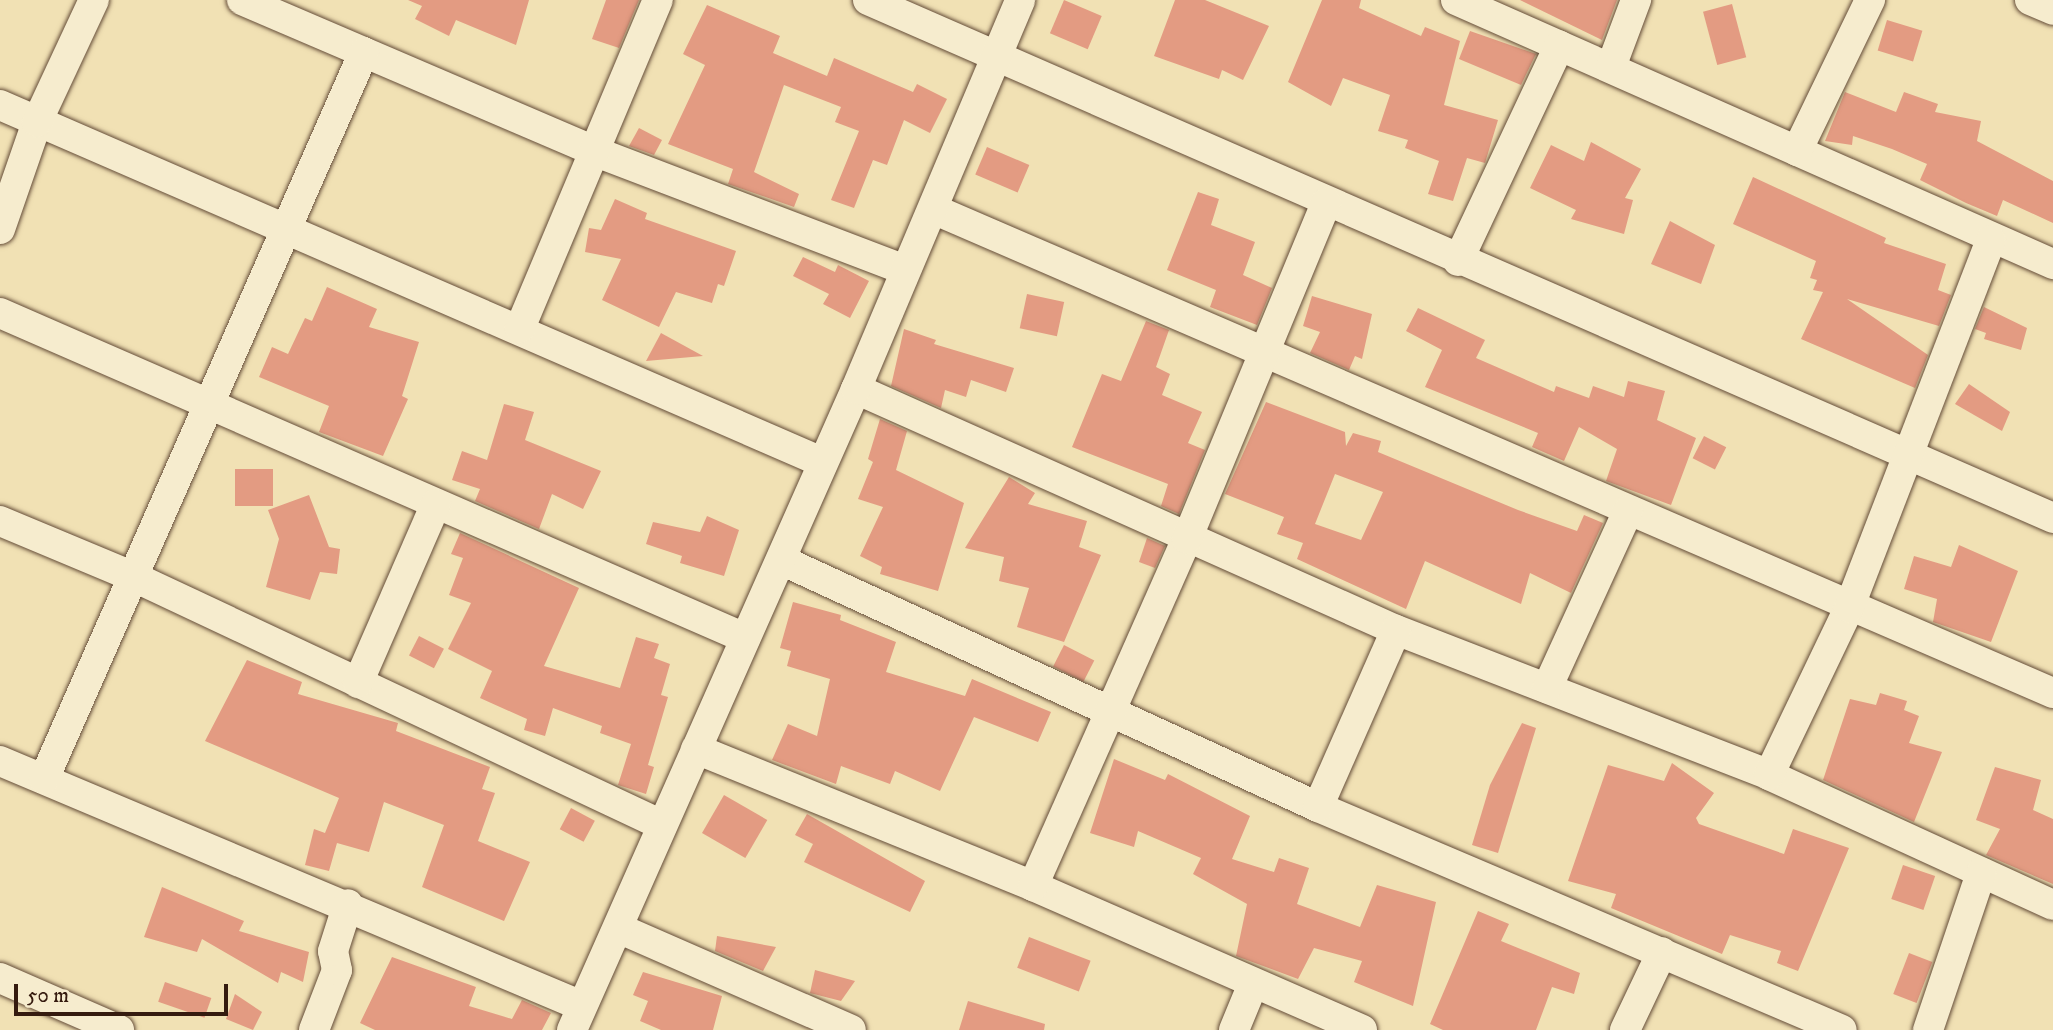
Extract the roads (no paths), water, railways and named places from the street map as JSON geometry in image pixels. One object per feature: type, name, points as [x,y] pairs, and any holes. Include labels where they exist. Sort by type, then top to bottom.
[{"type":"street","points":[[0,229],[37,122],[94,0]]},
{"type":"street","points":[[242,0],[596,152],[905,270]]},
{"type":"street","points":[[520,328],[659,0]]},
{"type":"street","points":[[868,0],[1458,261],[2053,518]]},
{"type":"street","points":[[0,761],[348,904],[577,1018],[856,388],[1020,0]]},
{"type":"street","points":[[1456,0],[1611,67],[1991,240],[2053,264]]},
{"type":"street","points":[[1611,67],[1636,0]]},
{"type":"street","points":[[1797,151],[1870,0]]},
{"type":"street","points":[[2030,0],[2053,10]]},
{"type":"street","points":[[1458,261],[1559,46]]},
{"type":"street","points":[[44,779],[134,578],[284,228],[364,52]]},
{"type":"street","points":[[0,105],[520,328],[822,462]]},
{"type":"street","points":[[1033,886],[1187,539],[1326,203]]},
{"type":"street","points":[[933,209],[1265,350],[1849,608],[2053,693]]},
{"type":"street","points":[[1769,775],[1849,608],[1903,455],[1991,240]]},
{"type":"street","points":[[0,313],[745,638]]},
{"type":"street","points":[[856,388],[1187,539],[1396,630],[1769,775],[2053,905]]},
{"type":"street","points":[[358,683],[436,504]]},
{"type":"street","points":[[1547,688],[1628,511]]},
{"type":"street","points":[[0,521],[134,578],[662,825]]},
{"type":"street","points":[[781,560],[1109,715],[1842,1030]]},
{"type":"street","points":[[1318,807],[1396,630]]},
{"type":"street","points":[[696,749],[1033,886],[1362,1030]]},
{"type":"street","points":[[1928,1030],[1981,873]]},
{"type":"street","points":[[314,1030],[337,970],[333,951],[348,904]]},
{"type":"street","points":[[618,928],[851,1030]]},
{"type":"street","points":[[1625,1030],[1662,952]]},
{"type":"street","points":[[0,978],[119,1030]]},
{"type":"street","points":[[1234,1030],[1253,984]]}]
